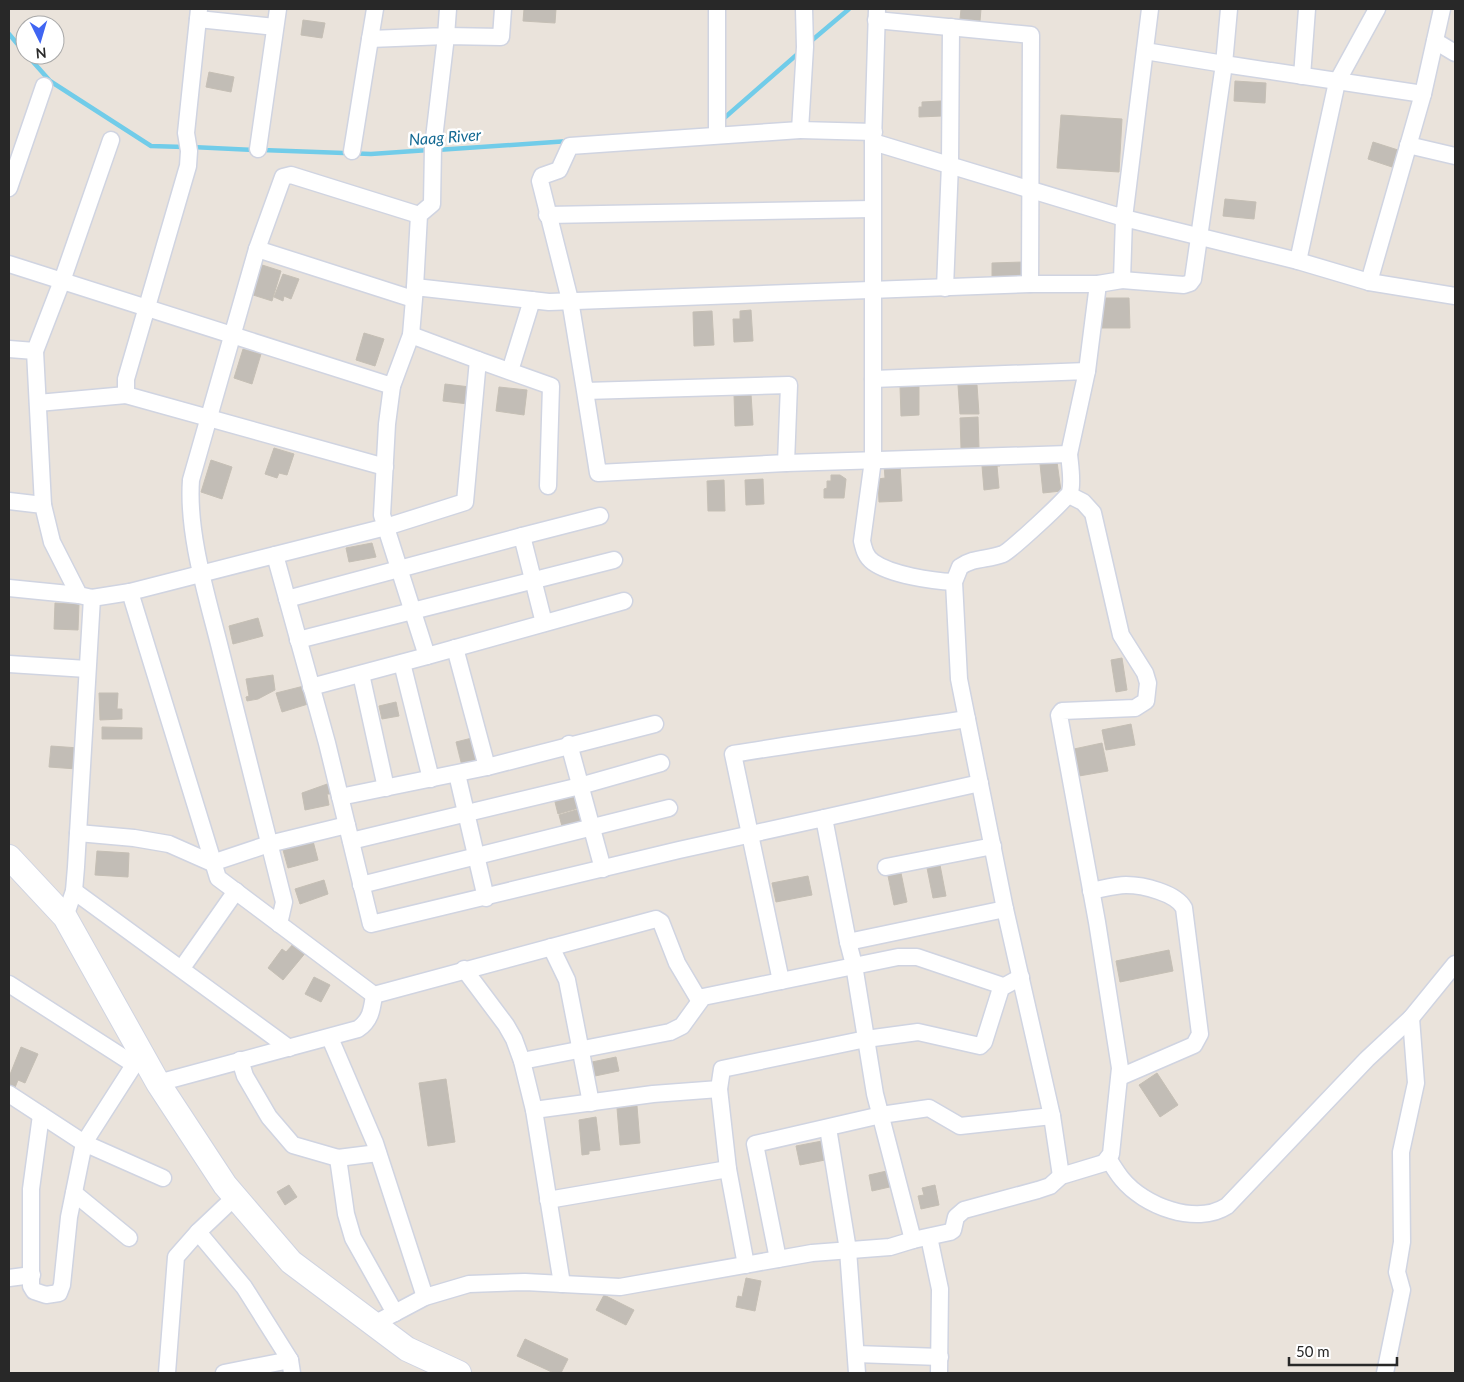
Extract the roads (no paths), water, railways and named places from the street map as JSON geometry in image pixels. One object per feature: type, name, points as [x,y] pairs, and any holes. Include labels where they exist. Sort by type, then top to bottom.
[{"type":"street","points":[[258,149],[278,9]]},
{"type":"street","points":[[352,150],[375,9]]},
{"type":"street","points":[[427,656],[382,515],[384,467],[392,386],[411,335],[419,215],[432,204],[433,146],[448,9]]},
{"type":"street","points":[[370,39],[501,36],[503,9]]},
{"type":"street","points":[[717,9],[717,134]]},
{"type":"street","points":[[800,130],[805,47],[804,9]]},
{"type":"street","points":[[1122,280],[1124,218],[1150,9]]},
{"type":"street","points":[[257,248],[414,293],[532,300],[871,291],[1030,284],[1098,284],[1122,280],[1184,285],[1190,283],[1199,236],[1224,64],[1229,9]]},
{"type":"street","points":[[1302,76],[1307,9]]},
{"type":"street","points":[[1298,261],[1337,82],[1377,9]]},
{"type":"street","points":[[1369,282],[1423,94],[1442,9]]},
{"type":"street","points":[[126,395],[126,379],[148,307],[188,158],[186,133],[199,14],[275,28]]},
{"type":"street","points":[[954,582],[918,578],[878,565],[865,553],[862,541],[873,460],[871,291],[876,14],[951,27],[1031,35],[1030,284]]},
{"type":"street","points":[[945,288],[950,164],[951,27]]},
{"type":"street","points":[[1435,41],[1455,53]]},
{"type":"street","points":[[1145,51],[1423,94]]},
{"type":"street","points":[[9,188],[44,86]]},
{"type":"street","points":[[1069,454],[786,463],[598,474],[570,300],[540,178],[559,170],[570,146],[717,134],[800,130],[873,137],[950,164],[1124,218],[1298,261],[1369,282],[1455,296]]},
{"type":"street","points":[[65,916],[74,890],[78,833],[87,669],[86,597],[52,542],[43,505],[35,350],[62,281],[111,140]]},
{"type":"street","points":[[1408,146],[1455,156]]},
{"type":"street","points":[[279,924],[284,902],[202,575],[190,497],[192,480],[208,418],[234,336],[257,248],[283,177],[286,176],[419,215]]},
{"type":"street","points":[[548,215],[872,209]]},
{"type":"street","points":[[9,264],[392,386]]},
{"type":"street","points":[[1061,1176],[1052,1116],[1005,909],[959,679],[954,582],[960,567],[967,562],[1001,555],[1011,550],[1037,523],[1062,504],[1069,495],[1071,490],[1069,454],[1087,372],[1098,284]]},
{"type":"street","points":[[510,371],[532,300]]},
{"type":"street","points":[[411,335],[551,386],[548,486]]},
{"type":"street","points":[[9,349],[35,350]]},
{"type":"street","points":[[9,589],[86,597],[130,592],[386,527],[465,502],[478,360]]},
{"type":"street","points":[[873,379],[1087,372]]},
{"type":"street","points":[[585,391],[789,385],[786,463]]},
{"type":"street","points":[[38,403],[126,395],[384,467]]},
{"type":"street","points":[[374,1324],[425,1297],[470,1284],[525,1282],[620,1287],[778,1259],[890,1247],[953,1230],[956,1217],[964,1210],[1050,1186],[1061,1176],[1109,1160],[1120,1068],[1091,891],[1059,715],[1062,711],[1135,708],[1146,701],[1148,683],[1146,674],[1121,635],[1093,513],[1084,502],[1069,495]]},
{"type":"street","points":[[9,501],[43,505]]},
{"type":"street","points":[[287,599],[399,567],[600,516]]},
{"type":"street","points":[[522,536],[544,623]]},
{"type":"street","points":[[274,555],[340,797],[371,924],[749,834],[980,783]]},
{"type":"street","points":[[298,640],[614,560]]},
{"type":"street","points":[[130,592],[207,837],[212,863],[218,878],[374,995]]},
{"type":"street","points":[[311,687],[624,601]]},
{"type":"street","points":[[456,648],[487,767]]},
{"type":"street","points":[[402,663],[430,779]]},
{"type":"street","points":[[9,664],[87,669]]},
{"type":"street","points":[[361,674],[386,788]]},
{"type":"street","points":[[781,981],[733,754],[824,738],[888,732],[967,719]]},
{"type":"street","points":[[340,797],[457,774],[655,724]]},
{"type":"street","points":[[570,744],[603,870]]},
{"type":"street","points":[[78,833],[134,838],[169,844],[212,863],[269,844],[466,814],[580,786],[661,763]]},
{"type":"street","points":[[457,774],[486,898]]},
{"type":"street","points":[[361,885],[669,808]]},
{"type":"street","points":[[824,818],[854,966],[881,1115],[921,1238],[940,1289],[940,1373]]},
{"type":"street","points":[[886,867],[993,846]]},
{"type":"street","points":[[9,857],[65,916],[138,1059],[158,1083],[224,1185],[291,1262],[407,1349],[459,1373]]},
{"type":"street","points":[[1091,891],[1126,885],[1143,887],[1176,899],[1184,908],[1200,1034],[1194,1045],[1120,1077]]},
{"type":"street","points":[[74,890],[289,1048]]},
{"type":"street","points":[[182,968],[236,892]]},
{"type":"street","points":[[848,942],[1005,909]]},
{"type":"street","points":[[374,995],[464,969],[659,920],[677,963],[707,997]]},
{"type":"street","points":[[893,933],[898,957]]},
{"type":"street","points":[[551,947],[567,980],[582,1048],[591,1103]]},
{"type":"street","points":[[522,1061],[670,1032],[682,1026],[707,997],[898,957],[917,957],[1003,986]]},
{"type":"street","points":[[1109,1160],[1122,1180],[1140,1195],[1163,1207],[1182,1213],[1219,1212],[1227,1206],[1367,1059],[1411,1018],[1455,964]]},
{"type":"street","points":[[464,969],[506,1025],[514,1039],[522,1061],[534,1110],[562,1284]]},
{"type":"street","points":[[746,1265],[728,1169],[719,1089],[722,1069],[866,1039],[918,1032],[975,1047],[980,1046],[984,1042],[1003,986],[1021,977]]},
{"type":"street","points":[[9,984],[138,1059]]},
{"type":"street","points":[[158,1083],[330,1038],[358,1028],[366,1023],[372,1012],[374,995]]},
{"type":"street","points":[[1385,1373],[1402,1290],[1397,1272],[1402,1242],[1401,1152],[1416,1083],[1411,1018]]},
{"type":"street","points":[[330,1038],[378,1154],[425,1297]]},
{"type":"street","points":[[41,1115],[31,1189],[31,1286],[34,1291],[46,1295],[59,1293],[62,1286],[69,1217],[84,1143],[138,1059]]},
{"type":"street","points":[[240,1060],[245,1076],[268,1117],[293,1145],[338,1158],[378,1154]]},
{"type":"street","points":[[534,1110],[653,1094],[719,1089]]},
{"type":"street","points":[[9,1094],[84,1143],[162,1178]]},
{"type":"street","points":[[778,1259],[755,1144],[881,1115],[929,1108],[960,1126],[1052,1116]]},
{"type":"street","points":[[828,1128],[848,1250],[857,1373]]},
{"type":"street","points":[[338,1158],[346,1214],[353,1238],[395,1313]]},
{"type":"street","points":[[548,1200],[728,1169]]},
{"type":"street","points":[[74,1193],[129,1238]]},
{"type":"street","points":[[167,1373],[176,1257],[198,1232],[236,1197]]},
{"type":"street","points":[[198,1232],[244,1287],[291,1367],[224,1373]]},
{"type":"street","points":[[9,1278],[32,1276]]},
{"type":"street","points":[[856,1354],[940,1356]]},
{"type":"waterway","name":"Naag River","points":[[810,42],[849,9]]},
{"type":"waterway","name":"Naag River","points":[[9,34],[15,41]]},
{"type":"waterway","name":"Naag River","points":[[722,120],[801,51]]},
{"type":"waterway","name":"Naag River","points":[[36,65],[50,81],[151,146],[184,147]]},
{"type":"waterway","name":"Naag River","points":[[437,150],[569,141]]},
{"type":"waterway","name":"Naag River","points":[[192,147],[254,150]]},
{"type":"waterway","name":"Naag River","points":[[262,150],[371,154],[429,150]]}]
